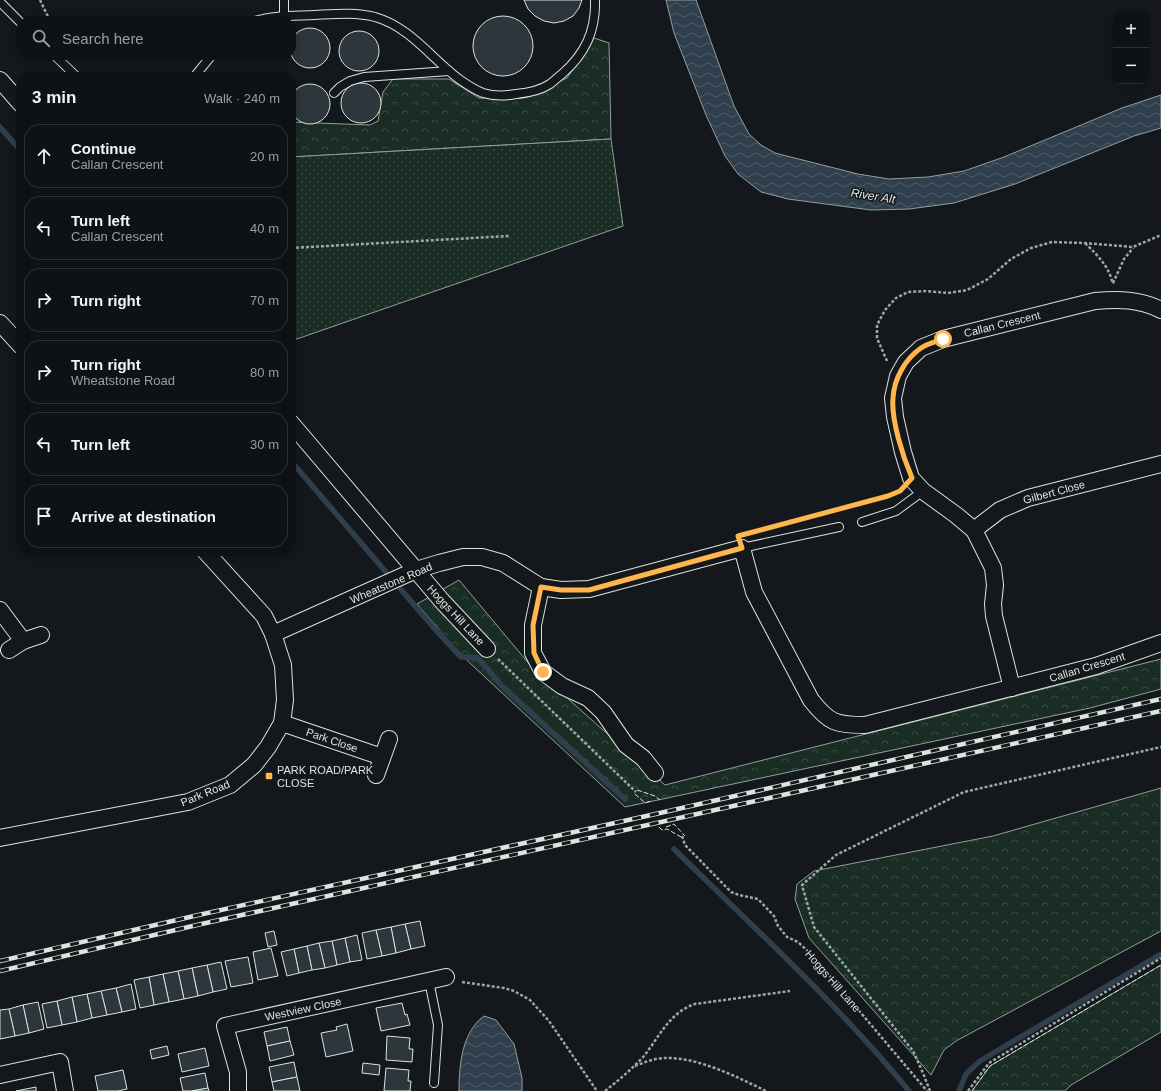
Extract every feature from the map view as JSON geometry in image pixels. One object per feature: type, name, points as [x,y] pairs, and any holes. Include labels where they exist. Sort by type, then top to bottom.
[{"type":"street","points":[[0,80],[16,98]]},
{"type":"street","name":"Callan Crescent","points":[[974,530],[924,491],[912,478],[903,452],[894,417],[893,398],[898,376],[906,362],[921,348],[943,339],[1095,301],[1132,300],[1152,305],[1161,310]]},
{"type":"street","points":[[0,323],[16,341]]},
{"type":"street","name":"Hoggs Hill Lane","points":[[296,429],[442,601],[488,649]]},
{"type":"street","name":"Gilbert Close","points":[[974,530],[1000,510],[1028,498],[1161,464]]},
{"type":"street","points":[[974,530],[993,568],[995,585],[993,604],[994,616],[1012,688]]},
{"type":"street","name":"Callan Crescent","points":[[742,548],[754,592],[811,700],[822,714],[834,722],[850,725],[865,725],[1096,666],[1161,642]]},
{"type":"street","name":"Wheatstone Road","points":[[273,634],[416,570],[439,562],[463,557],[482,557],[503,563],[541,587],[561,590],[589,590],[742,548]]},
{"type":"street","name":"Park Road","points":[[0,838],[188,802],[230,785],[254,765],[268,747],[282,723],[285,700],[283,665],[273,634],[264,616],[210,556]]},
{"type":"street","points":[[541,587],[533,625],[533,639],[534,653],[543,672],[562,686],[588,698],[603,712],[626,745],[644,758],[655,773]]},
{"type":"street","points":[[0,610],[23,641]]},
{"type":"street","points":[[9,650],[23,641],[41,635]]},
{"type":"street","name":"Park Close","points":[[282,723],[382,757]]},
{"type":"street","points":[[376,775],[389,739]]},
{"type":"street","name":"Westview Close","points":[[238,1091],[238,1072],[225,1026],[446,977]]},
{"type":"street","points":[[0,1075],[60,1062],[66,1091]]},
{"type":"lane","points":[[284,0],[284,16],[356,14],[376,17],[412,36],[448,71],[465,83],[482,93],[503,96],[526,93],[550,84],[565,71],[580,55],[592,34],[596,9],[595,0]]},
{"type":"lane","points":[[0,2],[16,18]]},
{"type":"lane","points":[[59,60],[72,72]]},
{"type":"lane","points":[[198,72],[208,60]]},
{"type":"lane","points":[[334,93],[350,81],[364,77],[448,71]]},
{"type":"lane","points":[[862,522],[896,510],[924,491]]},
{"type":"lane","points":[[742,548],[839,527]]},
{"type":"lane","points":[[429,981],[438,1025],[434,1083]]},
{"type":"path","points":[[40,0],[48,16]]},
{"type":"path","points":[[898,376],[886,359],[877,338],[877,325],[885,310],[896,298],[908,292],[926,291],[948,293],[967,290],[988,279],[1011,259],[1031,248],[1052,242],[1133,247],[1161,235]]},
{"type":"path","points":[[296,248],[509,236]]},
{"type":"path","points":[[1084,243],[1105,264],[1110,272],[1113,285],[1124,259],[1133,247]]},
{"type":"path","points":[[776,526],[888,496],[900,491],[912,478]]},
{"type":"path","name":"Hoggs Hill Lane","points":[[488,649],[636,792]]},
{"type":"path","points":[[928,1091],[923,1073],[913,1051],[814,927],[802,885],[836,855],[964,792],[1161,747]]},
{"type":"path","name":"Hoggs Hill Lane","points":[[682,836],[685,845],[731,892],[758,899],[774,916],[778,926],[787,937],[798,942],[811,954],[928,1091]]},
{"type":"path","points":[[968,1091],[989,1063],[1161,958]]},
{"type":"path","points":[[446,977],[465,983],[494,986],[508,990],[530,1000],[549,1021],[597,1091]]},
{"type":"path","points":[[605,1091],[633,1067],[651,1047],[670,1020],[685,1008],[695,1004],[790,991]]},
{"type":"path","points":[[633,1067],[657,1059],[671,1058],[708,1066],[739,1078],[766,1091]]},
{"type":"green space","points":[[594,38],[609,43],[611,139],[296,157],[296,122],[370,125],[378,121],[383,92],[393,79],[449,79],[479,98],[522,98],[567,78]]},
{"type":"green space","points":[[611,139],[623,226],[296,339],[296,157]]},
{"type":"green space","points":[[459,580],[530,665],[665,785],[1161,659],[1161,689],[1090,708],[625,807],[459,653],[417,604]]},
{"type":"green space","points":[[1161,788],[1161,931],[956,1041],[944,1050],[931,1075],[809,938],[795,899],[797,884],[814,871],[993,836]]},
{"type":"green space","points":[[1161,965],[1161,1032],[1071,1085],[1065,1091],[972,1091],[990,1066]]},
{"type":"water","name":"River Alt","points":[[666,0],[696,0],[734,106],[749,134],[761,145],[775,153],[858,174],[889,179],[928,177],[964,171],[1004,157],[1122,108],[1161,95],[1161,128],[1134,136],[1015,184],[954,203],[909,209],[871,210],[788,199],[761,192],[738,174],[725,156],[706,115],[674,33]]},
{"type":"water","points":[[484,1016],[496,1020],[514,1044],[522,1078],[522,1091],[459,1091],[461,1060],[466,1040],[477,1023]]},
{"type":"building","points":[[524,0],[582,0],[579,8],[573,16],[564,21],[554,23],[544,21],[535,16],[528,9]]},
{"type":"building","points":[[497,16],[509,16],[520,21],[528,29],[533,40],[531,58],[520,71],[509,76],[497,76],[486,71],[478,63],[473,52],[473,40],[478,29],[486,21]]},
{"type":"building","points":[[310,28],[321,31],[327,37],[330,48],[327,59],[321,65],[310,68],[299,65],[294,60],[296,60],[296,34],[299,31]]},
{"type":"building","points":[[355,31],[363,31],[370,34],[376,40],[379,51],[376,62],[370,68],[363,71],[355,71],[348,68],[342,62],[339,55],[339,47],[342,40],[348,34]]},
{"type":"building","points":[[357,83],[365,83],[372,86],[378,92],[381,103],[378,114],[372,120],[365,123],[357,123],[350,120],[344,114],[341,107],[341,99],[344,92],[350,86]]},
{"type":"building","points":[[306,84],[314,84],[321,87],[327,93],[330,100],[330,108],[327,115],[321,121],[314,124],[306,124],[296,118],[296,90],[299,87]]},
{"type":"building","points":[[420,921],[425,946],[411,949],[405,924]]},
{"type":"building","points":[[405,924],[411,949],[396,953],[391,927]]},
{"type":"building","points":[[391,927],[396,953],[382,956],[376,930]]},
{"type":"building","points":[[376,930],[382,956],[367,959],[362,933]]},
{"type":"building","points":[[274,931],[277,945],[268,947],[265,933]]},
{"type":"building","points":[[357,935],[362,960],[350,962],[345,938]]},
{"type":"building","points":[[345,938],[350,962],[337,965],[332,941]]},
{"type":"building","points":[[332,941],[337,965],[325,968],[319,943]]},
{"type":"building","points":[[319,943],[325,968],[312,970],[307,946]]},
{"type":"building","points":[[307,946],[312,970],[299,973],[294,949]]},
{"type":"building","points":[[271,948],[278,976],[258,980],[253,952]]},
{"type":"building","points":[[294,949],[299,973],[287,976],[281,952]]},
{"type":"building","points":[[248,957],[253,983],[231,987],[225,961]]},
{"type":"building","points":[[221,962],[227,989],[213,992],[207,965]]},
{"type":"building","points":[[207,965],[213,992],[198,996],[192,968]]},
{"type":"building","points":[[192,968],[198,996],[184,999],[178,971]]},
{"type":"building","points":[[178,971],[184,999],[169,1002],[163,974]]},
{"type":"building","points":[[163,974],[169,1002],[154,1005],[149,977]]},
{"type":"building","points":[[149,977],[154,1005],[140,1008],[134,980]]},
{"type":"building","points":[[131,984],[136,1009],[122,1012],[116,988]]},
{"type":"building","points":[[116,988],[122,1012],[107,1015],[101,991]]},
{"type":"building","points":[[101,991],[107,1015],[92,1018],[87,994]]},
{"type":"building","points":[[87,994],[92,1018],[77,1022],[72,997]]},
{"type":"building","points":[[72,997],[77,1022],[62,1025],[57,1001]]},
{"type":"building","points":[[57,1001],[62,1025],[47,1028],[42,1004]]},
{"type":"building","points":[[38,1002],[44,1029],[29,1033],[23,1005]]},
{"type":"building","points":[[402,1003],[405,1015],[407,1014],[410,1025],[381,1031],[376,1008]]},
{"type":"building","points":[[23,1005],[29,1033],[15,1036],[9,1009]]},
{"type":"building","points":[[9,1009],[15,1036],[0,1039],[0,1010]]},
{"type":"building","points":[[347,1024],[353,1051],[326,1057],[321,1033],[337,1030],[336,1027]]},
{"type":"building","points":[[287,1027],[290,1041],[267,1046],[264,1032]]},
{"type":"building","points":[[387,1036],[410,1038],[409,1049],[413,1049],[412,1062],[386,1060]]},
{"type":"building","points":[[290,1041],[294,1055],[270,1061],[267,1046]]},
{"type":"building","points":[[167,1046],[169,1055],[152,1059],[150,1050]]},
{"type":"building","points":[[205,1048],[209,1066],[182,1072],[178,1054]]},
{"type":"building","points":[[294,1062],[297,1077],[272,1082],[269,1067]]},
{"type":"building","points":[[363,1063],[380,1065],[379,1075],[362,1073]]},
{"type":"building","points":[[386,1068],[409,1070],[408,1081],[411,1081],[410,1091],[384,1091]]},
{"type":"building","points":[[123,1070],[127,1089],[118,1091],[98,1091],[95,1076]]},
{"type":"building","points":[[205,1073],[208,1088],[183,1091],[180,1078]]},
{"type":"building","points":[[297,1077],[300,1091],[274,1091],[272,1082]]},
{"type":"building","points":[[36,1087],[36,1091],[16,1091]]},
{"type":"building","points":[[208,1088],[209,1091],[192,1091]]},
{"type":"waterway","points":[[0,127],[16,145]]},
{"type":"waterway","points":[[296,467],[433,627],[461,657],[478,658],[502,686],[625,799]]},
{"type":"waterway","points":[[674,849],[825,997],[909,1091]]},
{"type":"waterway","points":[[959,1091],[966,1074],[980,1061],[1161,954]]},
{"type":"railway","points":[[0,961],[1161,699]]},
{"type":"railway","points":[[0,971],[197,925],[1161,711]]},
{"type":"fence","points":[[637,790],[655,796],[660,800]]},
{"type":"fence","points":[[635,794],[645,803],[651,801]]},
{"type":"fence","points":[[666,827],[674,824],[685,836]]},
{"type":"fence","points":[[659,827],[662,830],[667,829],[681,837]]},
{"type":"fence","points":[[972,1091],[990,1066],[1161,965]]},
{"type":"place","name":"PARK ROAD/PARK CLOSE","points":[[269,776]]},
{"type":"route","points":[[543,672],[534,653],[533,625],[541,587],[561,590],[589,590],[742,548],[738,536],[888,496],[900,491],[912,478],[906,465],[894,417],[893,398],[898,376],[906,362],[921,348],[943,339]]}]
